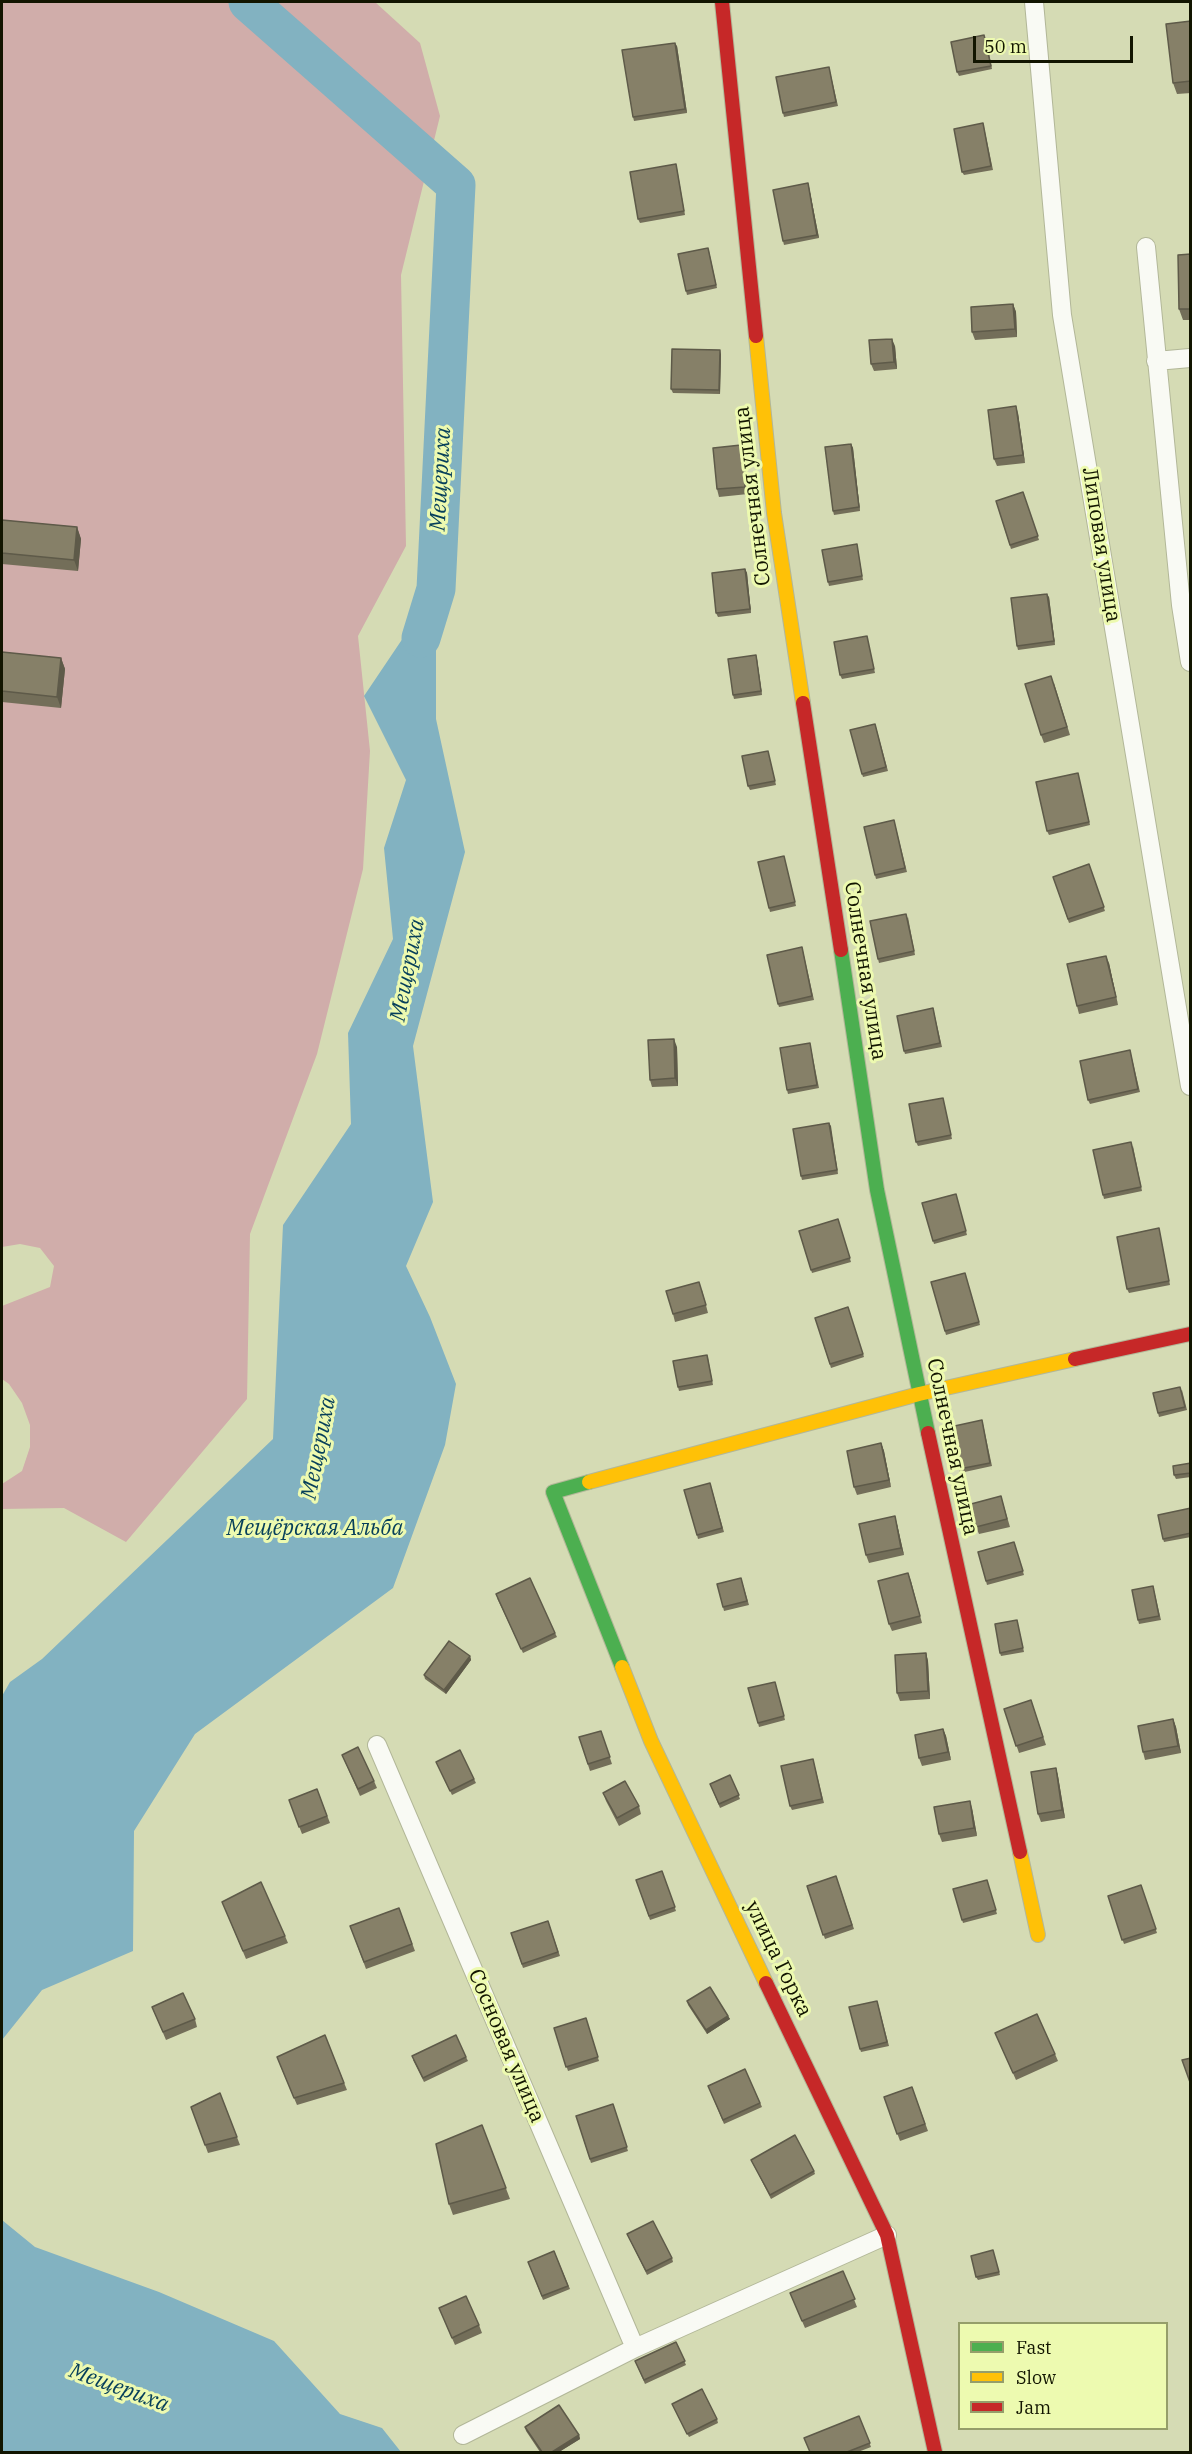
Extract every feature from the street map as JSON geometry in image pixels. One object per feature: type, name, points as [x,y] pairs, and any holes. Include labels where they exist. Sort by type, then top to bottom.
[{"type":"street","name":"Солнечная улица","points":[[722,2],[774,513],[877,1190],[919,1394],[1038,1935]]},
{"type":"street","name":"Липовая улица","points":[[1034,2],[1062,315],[1191,1086]]},
{"type":"street","points":[[1146,247],[1181,605],[1191,662]]},
{"type":"street","points":[[1156,361],[1191,358]]},
{"type":"street","points":[[919,1394],[1191,1334]]},
{"type":"street","name":"улица Горка","points":[[919,1394],[553,1492],[651,1741],[887,2235],[935,2452]]},
{"type":"street","name":"Сосновая улица","points":[[377,1745],[635,2348]]},
{"type":"street","points":[[464,2435],[635,2348],[887,2235]]},
{"type":"shaded area","points":[[2,2],[375,2],[420,43],[440,116],[401,275],[406,546],[358,636],[370,751],[363,869],[317,1054],[250,1234],[247,1399],[126,1542],[64,1508],[2,1509],[2,1484],[22,1471],[30,1447],[30,1425],[22,1403],[9,1384],[2,1379],[2,1306],[50,1287],[54,1266],[40,1248],[20,1244],[2,1247]]},
{"type":"water","name":"Мещёрская Альба","points":[[436,589],[436,719],[465,852],[413,1046],[433,1202],[406,1266],[430,1317],[456,1384],[445,1445],[393,1588],[195,1734],[134,1831],[133,1951],[42,1990],[2,2040],[2,1696],[10,1682],[42,1659],[273,1439],[283,1225],[351,1124],[348,1033],[393,939],[384,848],[406,780],[364,696]]},
{"type":"water","points":[[2,2220],[35,2247],[159,2292],[274,2341],[340,2414],[382,2428],[401,2452],[2,2452]]},
{"type":"building","points":[[1191,21],[1191,81],[1173,83],[1166,24]]},
{"type":"building","points":[[984,35],[991,66],[957,72],[951,42]]},
{"type":"building","points":[[675,43],[685,109],[633,117],[622,50]]},
{"type":"building","points":[[829,67],[836,102],[783,113],[776,77]]},
{"type":"building","points":[[983,123],[991,166],[962,172],[954,129]]},
{"type":"building","points":[[676,164],[684,211],[638,219],[630,172]]},
{"type":"building","points":[[808,183],[817,235],[783,241],[773,190]]},
{"type":"building","points":[[708,248],[716,285],[686,291],[678,254]]},
{"type":"building","points":[[1191,254],[1191,309],[1179,309],[1178,255]]},
{"type":"building","points":[[1013,304],[1015,329],[972,332],[971,307]]},
{"type":"building","points":[[892,339],[894,362],[871,364],[869,340]]},
{"type":"building","points":[[672,349],[720,350],[719,390],[671,389]]},
{"type":"building","points":[[1016,406],[1023,455],[994,459],[988,410]]},
{"type":"building","points":[[851,444],[859,507],[833,511],[825,447]]},
{"type":"building","points":[[741,445],[745,487],[717,489],[713,448]]},
{"type":"building","points":[[1023,492],[1038,536],[1010,545],[996,501]]},
{"type":"building","points":[[2,520],[77,527],[74,560],[2,553]]},
{"type":"building","points":[[857,544],[862,576],[828,582],[822,550]]},
{"type":"building","points":[[745,569],[750,609],[716,613],[712,573]]},
{"type":"building","points":[[1047,594],[1054,641],[1017,646],[1011,598]]},
{"type":"building","points":[[867,636],[874,669],[840,675],[834,642]]},
{"type":"building","points":[[2,652],[61,658],[57,697],[2,691]]},
{"type":"building","points":[[756,655],[761,691],[733,695],[728,659]]},
{"type":"building","points":[[1051,676],[1067,727],[1041,735],[1025,684]]},
{"type":"building","points":[[875,724],[886,767],[862,774],[850,730]]},
{"type":"building","points":[[768,751],[775,781],[748,786],[742,756]]},
{"type":"building","points":[[1078,773],[1089,822],[1047,831],[1036,782]]},
{"type":"building","points":[[894,820],[905,868],[875,875],[864,827]]},
{"type":"building","points":[[784,856],[795,902],[769,908],[758,862]]},
{"type":"building","points":[[1089,864],[1104,907],[1068,919],[1053,877]]},
{"type":"building","points":[[906,914],[914,951],[878,959],[870,921]]},
{"type":"building","points":[[802,947],[812,996],[778,1004],[767,955]]},
{"type":"building","points":[[1106,956],[1116,997],[1077,1006],[1067,964]]},
{"type":"building","points":[[933,1008],[940,1043],[904,1051],[897,1016]]},
{"type":"building","points":[[674,1039],[675,1078],[650,1080],[648,1040]]},
{"type":"building","points":[[810,1043],[817,1085],[787,1090],[780,1048]]},
{"type":"building","points":[[1130,1050],[1138,1089],[1088,1100],[1080,1061]]},
{"type":"building","points":[[943,1098],[951,1135],[916,1142],[909,1104]]},
{"type":"building","points":[[829,1123],[837,1170],[801,1176],[793,1129]]},
{"type":"building","points":[[1131,1142],[1141,1187],[1103,1195],[1093,1150]]},
{"type":"building","points":[[956,1194],[966,1231],[933,1241],[922,1203]]},
{"type":"building","points":[[838,1219],[850,1258],[811,1270],[799,1231]]},
{"type":"building","points":[[1159,1228],[1169,1281],[1127,1289],[1117,1237]]},
{"type":"building","points":[[965,1273],[979,1322],[945,1331],[931,1282]]},
{"type":"building","points":[[699,1282],[706,1305],[673,1314],[666,1291]]},
{"type":"building","points":[[848,1307],[863,1354],[830,1364],[815,1318]]},
{"type":"building","points":[[707,1355],[712,1381],[678,1387],[673,1361]]},
{"type":"building","points":[[1180,1387],[1185,1407],[1158,1413],[1153,1393]]},
{"type":"building","points":[[982,1420],[990,1463],[959,1469],[950,1427]]},
{"type":"building","points":[[881,1443],[889,1480],[854,1487],[847,1451]]},
{"type":"building","points":[[1191,1463],[1191,1473],[1174,1475],[1173,1466]]},
{"type":"building","points":[[710,1483],[722,1528],[697,1535],[684,1490]]},
{"type":"building","points":[[1001,1496],[1007,1519],[976,1527],[971,1504]]},
{"type":"building","points":[[1191,1508],[1191,1533],[1163,1539],[1158,1515]]},
{"type":"building","points":[[895,1516],[901,1548],[866,1555],[859,1524]]},
{"type":"building","points":[[1014,1542],[1023,1571],[986,1581],[978,1552]]},
{"type":"building","points":[[908,1573],[920,1616],[889,1624],[878,1581]]},
{"type":"building","points":[[530,1578],[555,1633],[521,1649],[496,1594]]},
{"type":"building","points":[[741,1578],[747,1601],[723,1607],[717,1584]]},
{"type":"building","points":[[1153,1586],[1159,1616],[1138,1620],[1132,1590]]},
{"type":"building","points":[[1017,1620],[1023,1648],[1000,1653],[995,1624]]},
{"type":"building","points":[[449,1641],[470,1656],[444,1690],[424,1675]]},
{"type":"building","points":[[926,1653],[928,1691],[897,1693],[895,1655]]},
{"type":"building","points":[[775,1682],[784,1716],[758,1723],[748,1688]]},
{"type":"building","points":[[1031,1700],[1043,1737],[1016,1746],[1004,1709]]},
{"type":"building","points":[[1173,1719],[1178,1746],[1143,1752],[1138,1726]]},
{"type":"building","points":[[943,1729],[948,1752],[919,1758],[915,1735]]},
{"type":"building","points":[[601,1731],[610,1757],[588,1764],[579,1737]]},
{"type":"building","points":[[358,1747],[374,1781],[358,1789],[342,1755]]},
{"type":"building","points":[[460,1750],[474,1779],[450,1791],[436,1762]]},
{"type":"building","points":[[813,1759],[822,1799],[790,1806],[781,1766]]},
{"type":"building","points":[[1056,1768],[1062,1810],[1038,1814],[1031,1772]]},
{"type":"building","points":[[730,1775],[739,1795],[719,1804],[710,1784]]},
{"type":"building","points":[[625,1781],[639,1806],[617,1818],[603,1793]]},
{"type":"building","points":[[317,1789],[327,1816],[299,1827],[289,1800]]},
{"type":"building","points":[[970,1801],[974,1828],[939,1834],[934,1807]]},
{"type":"building","points":[[662,1871],[675,1907],[649,1916],[636,1880]]},
{"type":"building","points":[[836,1876],[852,1925],[823,1935],[807,1886]]},
{"type":"building","points":[[987,1880],[996,1910],[962,1920],[953,1889]]},
{"type":"building","points":[[261,1882],[285,1936],[243,1951],[222,1902]]},
{"type":"building","points":[[1141,1885],[1156,1929],[1122,1940],[1108,1896]]},
{"type":"building","points":[[399,1908],[412,1944],[364,1962],[350,1926]]},
{"type":"building","points":[[548,1921],[558,1952],[522,1964],[511,1933]]},
{"type":"building","points":[[710,1987],[728,2016],[706,2030],[687,2001]]},
{"type":"building","points":[[183,1993],[195,2019],[163,2032],[152,2007]]},
{"type":"building","points":[[877,2001],[887,2042],[860,2049],[849,2007]]},
{"type":"building","points":[[1037,2014],[1055,2054],[1013,2073],[995,2033]]},
{"type":"building","points":[[586,2018],[598,2057],[566,2067],[554,2028]]},
{"type":"building","points":[[325,2035],[344,2083],[294,2098],[277,2057]]},
{"type":"building","points":[[456,2035],[466,2057],[423,2078],[412,2056]]},
{"type":"building","points":[[1191,2058],[1191,2085],[1182,2060]]},
{"type":"building","points":[[745,2069],[760,2103],[723,2120],[708,2086]]},
{"type":"building","points":[[912,2087],[925,2124],[897,2134],[884,2097]]},
{"type":"building","points":[[220,2093],[237,2137],[205,2145],[191,2107]]},
{"type":"building","points":[[613,2104],[627,2147],[590,2159],[576,2116]]},
{"type":"building","points":[[482,2125],[506,2188],[449,2204],[436,2144]]},
{"type":"building","points":[[795,2135],[814,2171],[770,2195],[751,2160]]},
{"type":"building","points":[[653,2221],[672,2258],[646,2271],[627,2234]]},
{"type":"building","points":[[993,2250],[999,2272],[976,2277],[971,2256]]},
{"type":"building","points":[[554,2251],[568,2286],[542,2296],[528,2262]]},
{"type":"building","points":[[843,2271],[855,2299],[802,2321],[790,2293]]},
{"type":"building","points":[[466,2296],[479,2325],[452,2338],[439,2308]]},
{"type":"building","points":[[676,2342],[685,2361],[644,2380],[635,2361]]},
{"type":"building","points":[[702,2389],[717,2419],[687,2434],[672,2404]]},
{"type":"building","points":[[559,2405],[579,2435],[552,2452],[542,2452],[525,2427]]},
{"type":"building","points":[[859,2416],[870,2443],[847,2452],[810,2452],[804,2438]]},
{"type":"waterway","name":"Мещериха","points":[[248,2],[456,185],[436,589],[421,638]]},
{"type":"traffic: fast","points":[[841,950],[877,1190],[928,1433]]},
{"type":"traffic: fast","points":[[589,1482],[553,1492],[622,1667]]},
{"type":"traffic: slow","points":[[756,336],[774,513],[803,703]]},
{"type":"traffic: slow","points":[[589,1482],[919,1394],[1075,1359]]},
{"type":"traffic: slow","points":[[622,1667],[651,1741],[766,1983]]},
{"type":"traffic: slow","points":[[1020,1852],[1038,1935]]},
{"type":"traffic: jam","points":[[722,2],[756,336]]},
{"type":"traffic: jam","points":[[803,703],[841,950]]},
{"type":"traffic: jam","points":[[1075,1359],[1190,1334]]},
{"type":"traffic: jam","points":[[928,1433],[1020,1852]]},
{"type":"traffic: jam","points":[[766,1983],[887,2235],[935,2452]]}]
